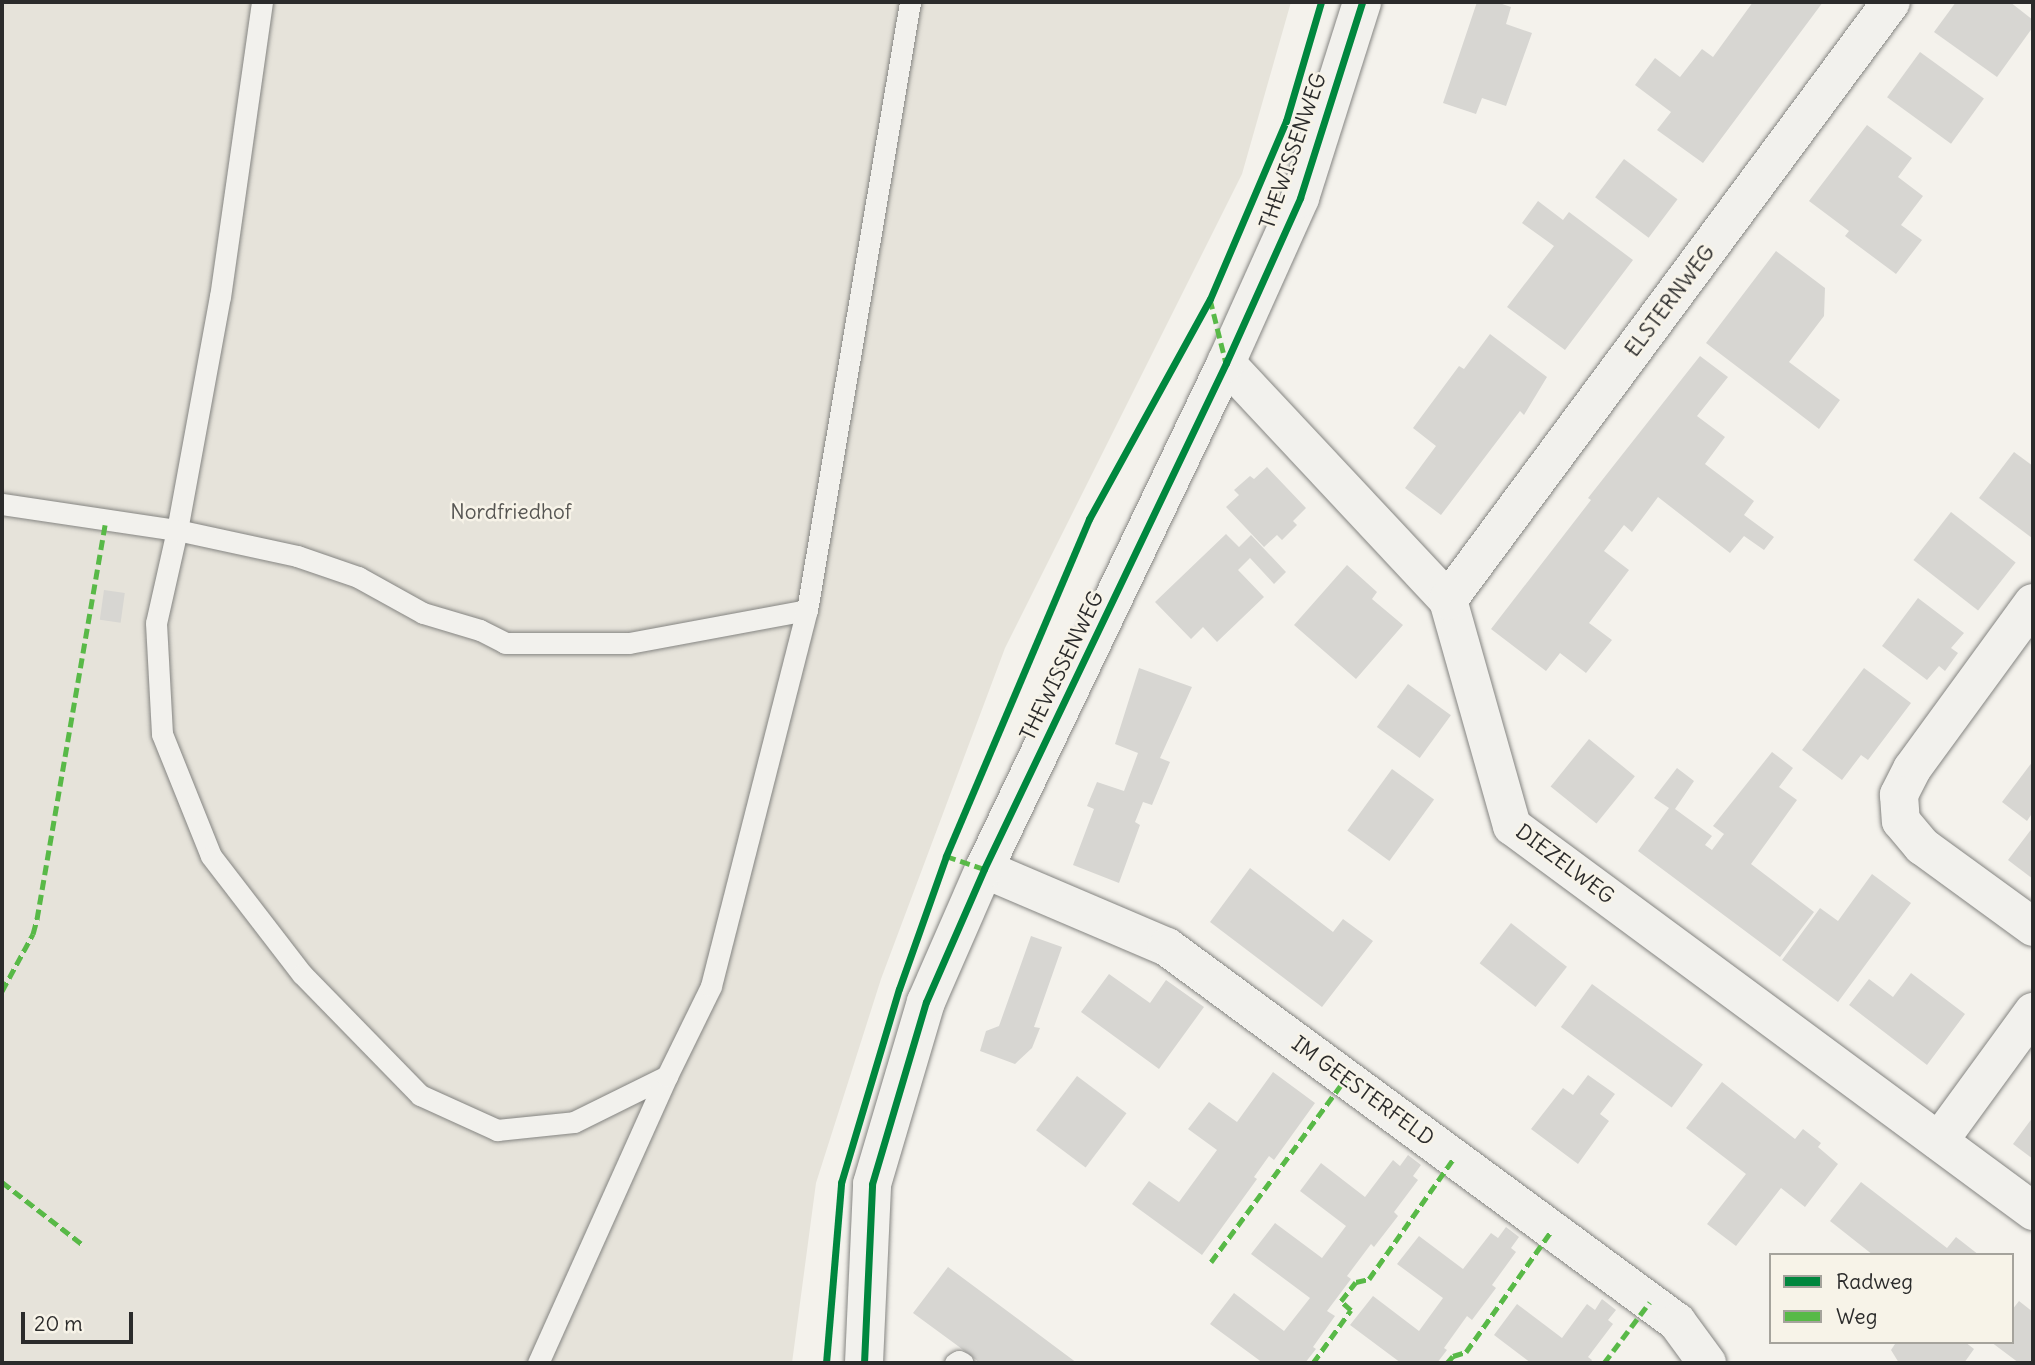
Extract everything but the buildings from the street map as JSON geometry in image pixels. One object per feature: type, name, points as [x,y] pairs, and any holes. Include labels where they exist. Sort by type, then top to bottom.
[{"type":"street","name":"THEWISSENWEG","points":[[863,1363],[872,1184],[926,1002],[984,869],[1226,363],[1300,198],[1362,2]]},
{"type":"street","name":"ELSTERNWEG","points":[[1448,600],[1892,2]]},
{"type":"street","name":"DIEZELWEG","points":[[1226,363],[1448,600],[1512,826],[2033,1210]]},
{"type":"street","points":[[2033,603],[1912,769],[1899,794],[1901,821],[1922,846],[2033,927]]},
{"type":"street","name":"IM GEESTERFELD","points":[[984,869],[1167,947],[1677,1322],[1707,1363]]},
{"type":"street","points":[[1939,1141],[2033,1012]]},
{"type":"lane","points":[[262,2],[220,296],[177,530],[156,623],[162,734],[211,856],[302,974],[420,1095],[497,1130],[573,1122],[667,1076]]},
{"type":"lane","points":[[537,1363],[667,1076],[711,986],[807,610],[910,2]]},
{"type":"lane","points":[[2,504],[177,530],[261,547],[358,577],[423,613],[480,630],[505,643],[629,643],[807,610]]},
{"type":"lane","points":[[955,1363],[963,1363]]},
{"type":"green space","name":"Nordfriedhof","points":[[2,2],[1291,2],[1242,174],[1005,648],[881,979],[816,1183],[792,1363],[2,1363]]},
{"type":"marked path","points":[[1210,299],[1226,363]]},
{"type":"marked path","points":[[2,991],[33,934],[37,919],[106,520]]},
{"type":"marked path","points":[[946,856],[984,869]]},
{"type":"marked path","points":[[1211,1262],[1346,1078]]},
{"type":"marked path","points":[[1313,1363],[1351,1310],[1341,1301],[1356,1282],[1369,1279],[1454,1158]]},
{"type":"marked path","points":[[2,1182],[82,1244]]},
{"type":"marked path","points":[[1447,1363],[1453,1356],[1466,1352],[1552,1230]]},
{"type":"marked path","points":[[1604,1363],[1650,1302]]},
{"type":"cycle path","points":[[826,1363],[841,1183],[899,989],[946,856],[1089,519],[1210,299],[1286,121],[1321,2]]},
{"type":"cycle path","points":[[864,1363],[872,1184],[926,1002],[984,869],[1226,363],[1300,198],[1362,2]]}]
